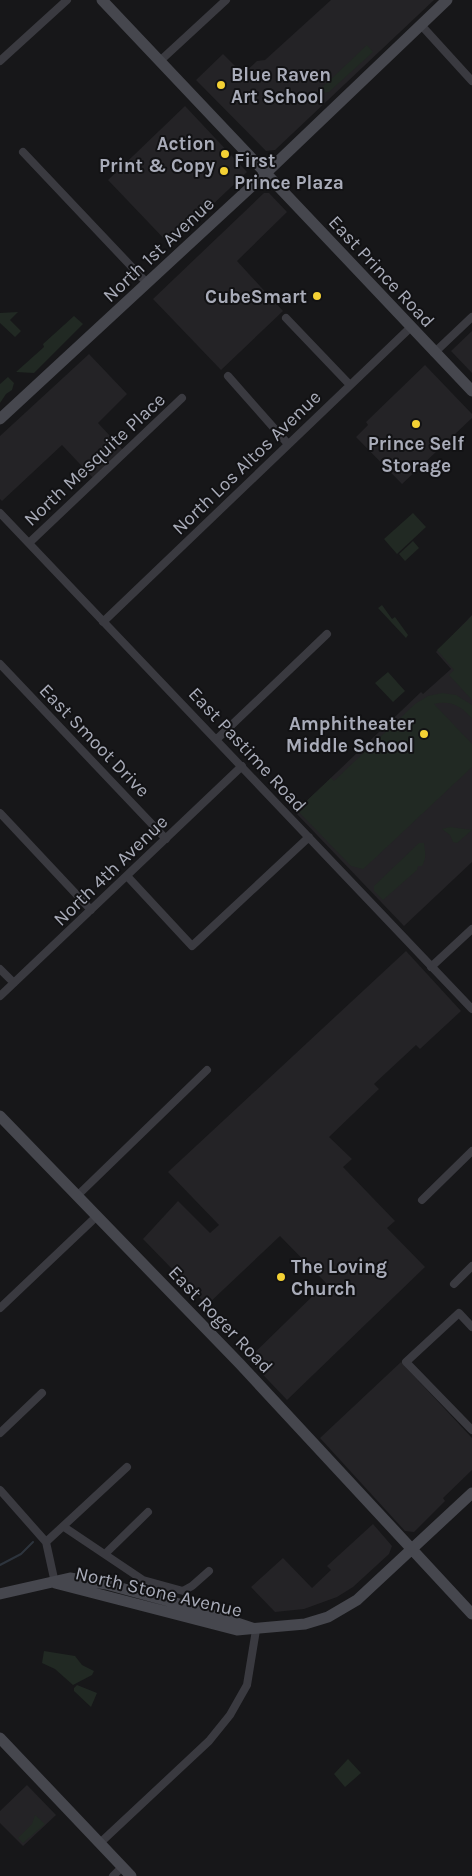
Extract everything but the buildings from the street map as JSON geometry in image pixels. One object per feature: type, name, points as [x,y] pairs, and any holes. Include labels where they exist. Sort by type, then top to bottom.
[{"type":"main road","name":"East Prince Road","points":[[102,0],[267,172],[434,353],[472,391]]},
{"type":"main road","name":"North 1st Avenue","points":[[0,419],[267,172],[448,0]]},
{"type":"main road","name":"East Roger Road","points":[[0,1116],[240,1364],[472,1614]]},
{"type":"main road","name":"North Stone Avenue","points":[[0,1594],[30,1586],[55,1583],[70,1578],[106,1584],[228,1618],[256,1630],[289,1627],[328,1617],[357,1600],[472,1493]]},
{"type":"main road","points":[[0,1738],[130,1876]]},
{"type":"street","points":[[2,57],[66,0]]},
{"type":"street","points":[[161,60],[226,0]]},
{"type":"street","points":[[421,25],[472,81]]},
{"type":"street","points":[[23,152],[146,282]]},
{"type":"street","points":[[434,353],[472,317]]},
{"type":"street","points":[[286,318],[350,385]]},
{"type":"street","name":"North Los Altos Avenue","points":[[103,622],[411,327]]},
{"type":"street","points":[[228,376],[288,444]]},
{"type":"street","name":"North Mesquite Place","points":[[29,543],[182,398]]},
{"type":"street","name":"East Pastime Road","points":[[0,513],[472,1009]]},
{"type":"street","points":[[217,739],[327,634]]},
{"type":"street","name":"East Smoot Drive","points":[[0,664],[166,839]]},
{"type":"street","name":"North 4th Avenue","points":[[0,996],[242,766]]},
{"type":"street","points":[[0,813],[91,910]]},
{"type":"street","points":[[127,876],[192,946],[309,837]]},
{"type":"street","points":[[431,967],[472,929]]},
{"type":"street","points":[[0,969],[14,983]]},
{"type":"street","points":[[78,1195],[207,1070]]},
{"type":"street","points":[[422,1200],[472,1151]]},
{"type":"street","points":[[0,1308],[97,1216]]},
{"type":"street","points":[[454,1284],[472,1266]]},
{"type":"street","points":[[472,1327],[459,1313],[406,1362],[472,1430]]},
{"type":"street","points":[[0,1433],[42,1393]]},
{"type":"street","points":[[46,1542],[127,1467]]},
{"type":"street","points":[[0,1490],[46,1542],[55,1583]]},
{"type":"street","points":[[105,1554],[148,1512]]},
{"type":"street","points":[[64,1526],[143,1580],[183,1591],[210,1571]]},
{"type":"street","points":[[100,1843],[209,1741],[230,1715],[247,1686],[256,1630]]},
{"type":"street","points":[[113,1876],[122,1867]]},
{"type":"shaded area","points":[[331,0],[434,0],[275,150],[266,151],[196,80],[223,54],[243,74],[257,61],[265,60]]},
{"type":"shaded area","points":[[367,45],[373,52],[329,92],[322,93],[322,99],[313,106],[308,101]]},
{"type":"shaded area","points":[[185,106],[247,172],[170,245],[108,180]]},
{"type":"shaded area","points":[[264,193],[269,193],[287,212],[237,261],[283,311],[221,370],[153,299]]},
{"type":"shaded area","points":[[18,312],[10,320],[21,331],[15,337],[0,323],[0,313]]},
{"type":"shaded area","points":[[74,316],[83,324],[34,373],[16,372],[44,347],[43,344]]},
{"type":"shaded area","points":[[472,331],[472,373],[451,351]]},
{"type":"shaded area","points":[[89,354],[127,394],[98,423],[123,450],[94,479],[62,445],[2,501],[0,499],[0,436]]},
{"type":"shaded area","name":"Prince Self Storage","points":[[425,365],[472,414],[472,418],[402,484],[356,437],[368,425],[366,422]]},
{"type":"shaded area","points":[[8,377],[14,383],[12,390],[6,394],[0,403],[0,384]]},
{"type":"shaded area","points":[[413,513],[426,527],[397,554],[384,539]]},
{"type":"shaded area","points":[[413,541],[419,548],[405,561],[399,554]]},
{"type":"shaded area","points":[[382,605],[392,619],[395,617],[408,635],[406,638],[378,608]]},
{"type":"shaded area","name":"Amphitheater Middle School","points":[[472,615],[472,862],[404,926],[295,812],[421,692],[423,694],[451,669],[436,652]]},
{"type":"shaded area","points":[[472,616],[472,700],[449,675],[454,670],[437,650]]},
{"type":"shaded area","points":[[388,672],[405,691],[393,702],[375,683]]},
{"type":"shaded area","name":"Amphitheater Middle School","points":[[442,693],[456,695],[472,705],[472,719],[460,707],[455,705],[445,703],[434,704],[472,744],[472,767],[363,869],[351,866],[297,810],[331,778],[334,781],[415,704],[428,696]]},
{"type":"shaded area","points":[[450,827],[472,830],[457,843],[453,842],[450,835],[442,829]]},
{"type":"shaded area","points":[[419,843],[424,843],[424,863],[422,866],[418,866],[417,870],[383,900],[374,891],[374,886]]},
{"type":"shaded area","points":[[406,951],[461,1011],[420,1049],[416,1045],[374,1084],[379,1089],[329,1137],[352,1159],[343,1167],[395,1221],[387,1228],[425,1267],[287,1400],[248,1359],[326,1283],[280,1236],[207,1305],[143,1239],[178,1201],[210,1233],[219,1225],[168,1172]]},
{"type":"shaded area","points":[[401,1362],[472,1438],[472,1470],[443,1498],[445,1501],[414,1532],[405,1531],[320,1438]]},
{"type":"shaded area","points":[[373,1524],[392,1546],[389,1554],[353,1587],[337,1597],[304,1609],[275,1612],[251,1587],[283,1558],[312,1588],[331,1570],[327,1566]]},
{"type":"shaded area","points":[[44,1651],[75,1656],[82,1665],[94,1671],[92,1675],[73,1685],[55,1669],[42,1663]]},
{"type":"shaded area","points":[[77,1685],[97,1693],[91,1707],[74,1691]]},
{"type":"shaded area","points":[[348,1759],[361,1773],[345,1787],[334,1774]]},
{"type":"shaded area","points":[[27,1785],[56,1815],[23,1846],[0,1823],[0,1811]]},
{"type":"shaded area","points":[[35,1815],[45,1824],[23,1843],[18,1838],[32,1824]]},
{"type":"waterway","points":[[0,1565],[21,1554],[33,1542]]},
{"type":"place","name":"Blue Raven Art School","points":[[221,85]]},
{"type":"place","name":"Action Print & Copy","points":[[225,154]]},
{"type":"place","name":"First Prince Plaza","points":[[224,171]]},
{"type":"place","name":"CubeSmart","points":[[317,296]]},
{"type":"place","name":"Prince Self Storage","points":[[416,424]]},
{"type":"place","name":"Amphitheater Middle School","points":[[424,734]]},
{"type":"place","name":"The Loving Church","points":[[281,1277]]}]
